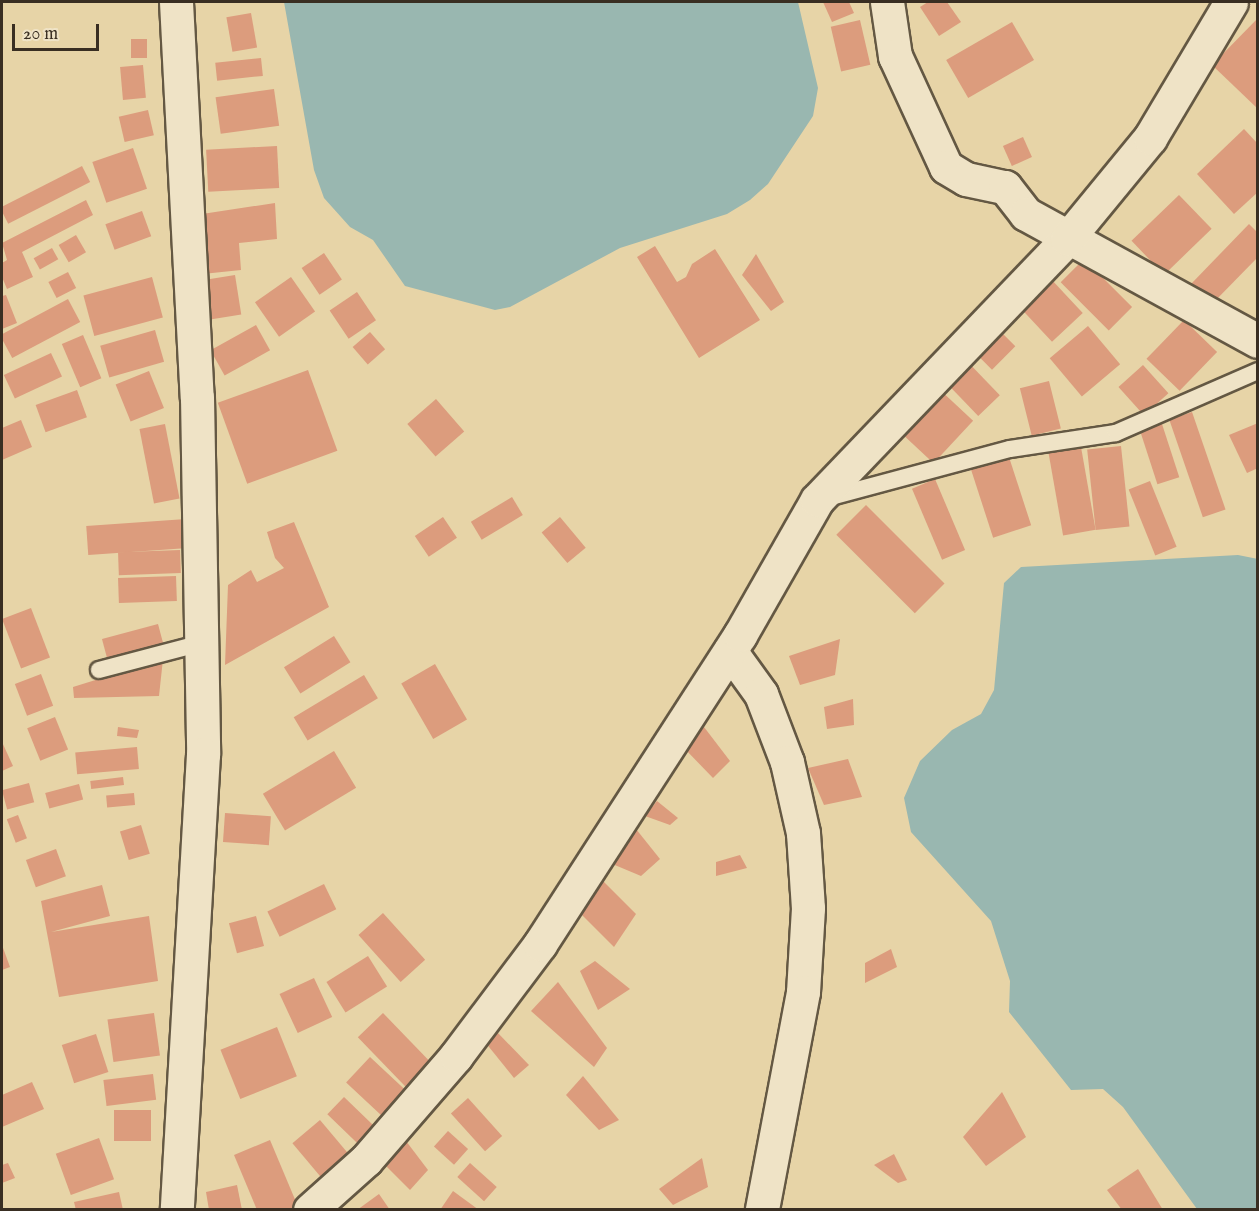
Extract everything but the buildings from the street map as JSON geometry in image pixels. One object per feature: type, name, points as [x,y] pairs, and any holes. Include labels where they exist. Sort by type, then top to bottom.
[{"type":"street","points":[[176,2],[197,397],[203,754],[177,1209]]},
{"type":"street","points":[[887,2],[894,56],[946,167],[966,179],[1005,188],[1026,214],[1067,239],[1257,341]]},
{"type":"street","points":[[310,1209],[366,1160],[463,1046],[540,944],[730,651],[817,500],[1067,239],[1150,138],[1231,2]]},
{"type":"street","points":[[730,651],[761,693],[787,762],[803,833],[808,908],[803,992],[755,1206]]},
{"type":"lane","points":[[817,500],[913,478],[1010,449],[1116,433],[1257,371]]},
{"type":"lane","points":[[99,670],[201,643]]},
{"type":"water","points":[[284,2],[798,2],[818,88],[813,116],[768,184],[750,200],[727,214],[620,248],[510,307],[495,310],[405,286],[373,240],[350,227],[324,198],[314,170]]},
{"type":"water","points":[[1238,555],[1258,559],[1257,1209],[1197,1209],[1123,1107],[1103,1089],[1071,1090],[1009,1012],[1010,981],[991,921],[911,832],[904,798],[920,761],[952,730],[981,714],[994,690],[1004,583],[1021,567]]}]
